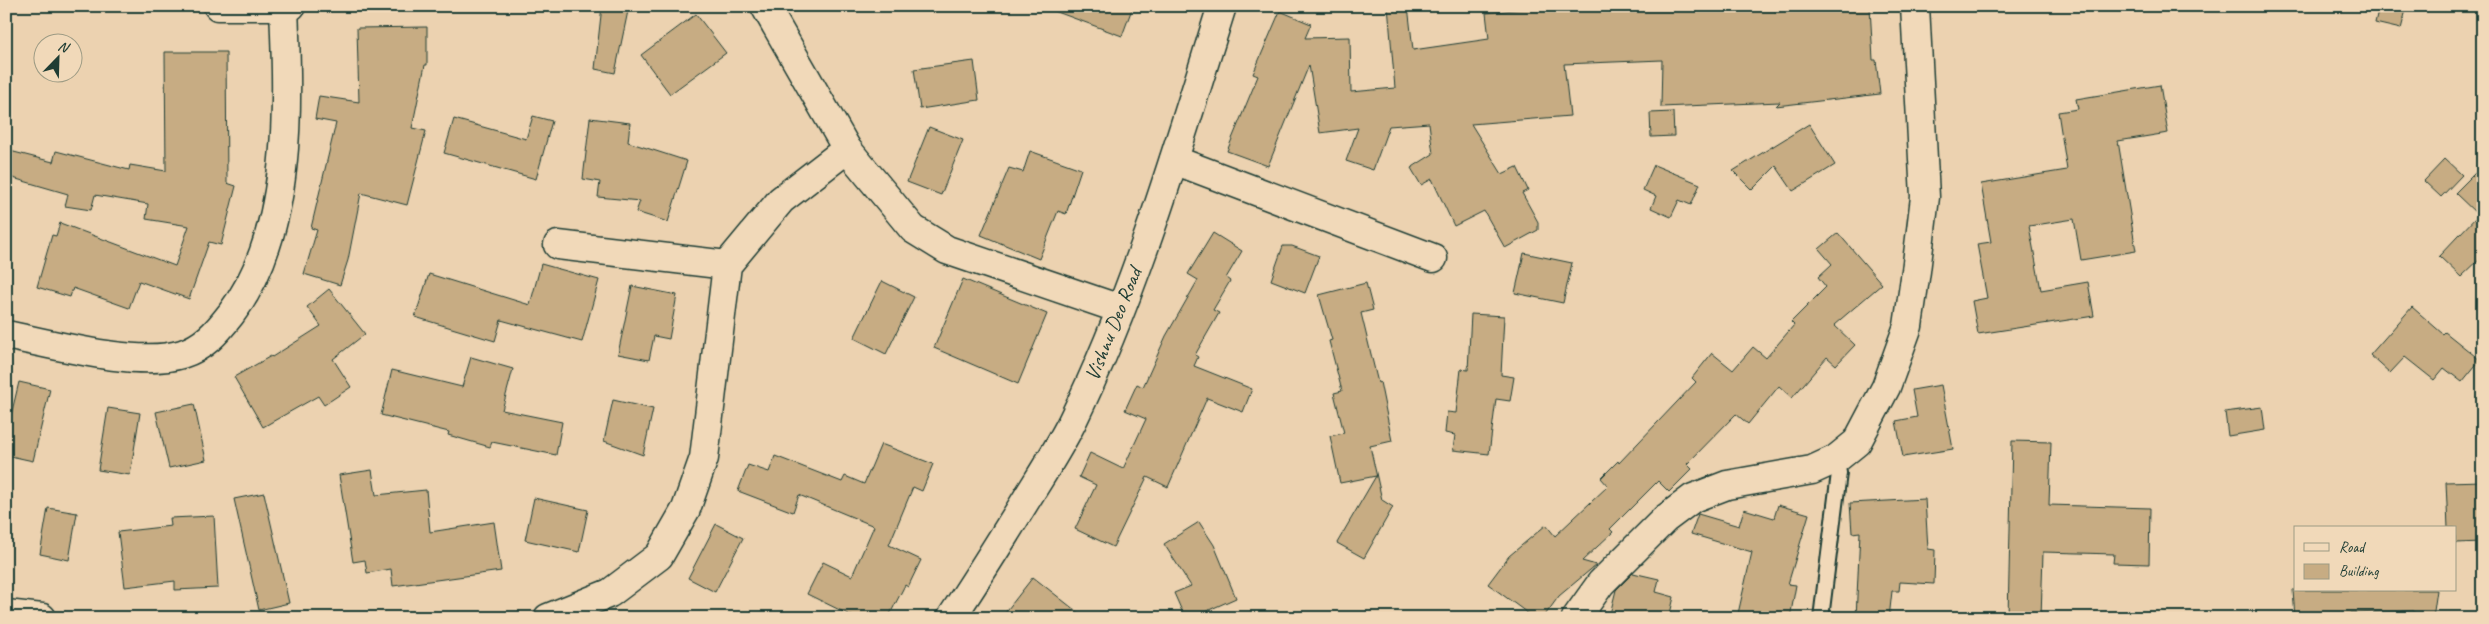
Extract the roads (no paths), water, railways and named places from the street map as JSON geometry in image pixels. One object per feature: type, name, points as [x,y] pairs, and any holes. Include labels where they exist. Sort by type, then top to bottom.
[{"type":"street","points":[[6,336],[112,355],[149,357],[181,354],[207,342],[241,302],[257,269],[272,227],[281,168],[287,90],[288,7],[218,6]]},
{"type":"street","points":[[765,6],[846,150],[913,229],[947,250],[1120,309]]},
{"type":"street","name":"Vishnu Deo Road","points":[[951,618],[1071,424],[1120,309],[1174,160],[1222,6]]},
{"type":"street","points":[[1576,618],[1601,583],[1664,520],[1692,498],[1727,485],[1812,470],[1836,458],[1857,442],[1886,387],[1908,326],[1925,197],[1915,6]]},
{"type":"street","points":[[548,618],[610,593],[659,556],[686,509],[704,458],[727,265],[781,200],[846,150]]},
{"type":"street","points":[[1174,160],[1433,258]]},
{"type":"street","points":[[558,245],[727,265]]},
{"type":"street","points":[[6,614],[42,618]]},
{"type":"lane","points":[[1821,618],[1840,473],[1836,458]]}]
